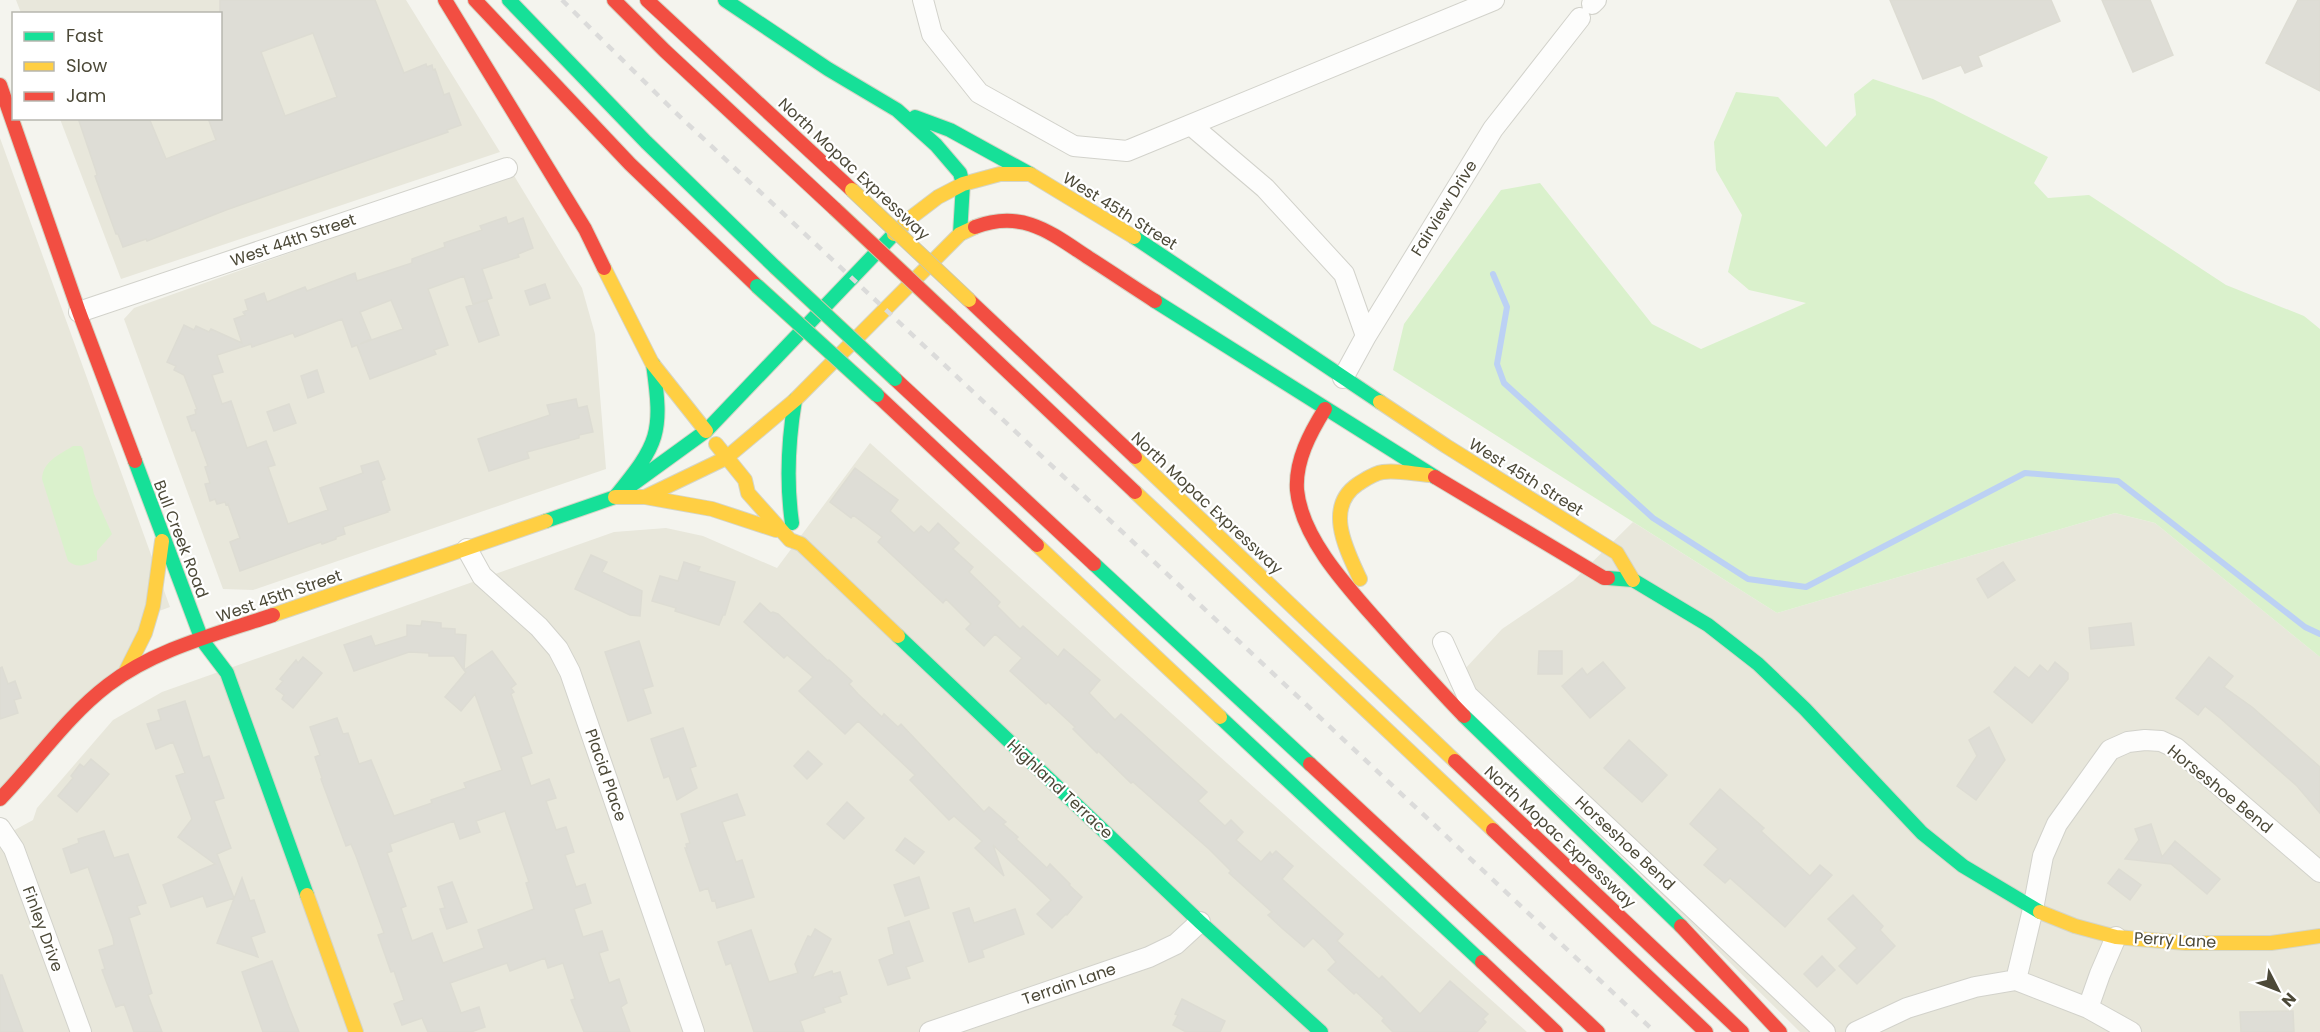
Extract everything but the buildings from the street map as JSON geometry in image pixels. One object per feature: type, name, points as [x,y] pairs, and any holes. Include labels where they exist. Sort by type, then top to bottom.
[{"type":"main road","points":[[445,0],[585,229],[652,363],[659,416],[656,435],[649,453],[615,497]]},
{"type":"main road","points":[[475,0],[630,164],[757,286],[877,395],[1556,1032]]},
{"type":"main road","points":[[508,0],[646,142],[775,267],[1598,1032]]},
{"type":"main road","points":[[614,0],[665,51],[951,318],[1706,1032]]},
{"type":"main road","name":"North Mopac Expressway","points":[[647,0],[969,300],[1742,1032]]},
{"type":"main road","points":[[725,0],[828,69],[897,110],[950,130],[1030,174]]},
{"type":"main road","name":"Bull Creek Road","points":[[0,85],[12,119]]},
{"type":"main road","points":[[897,110],[950,160],[960,173],[963,184],[960,234]]},
{"type":"main road","name":"Bull Creek Road","points":[[12,120],[79,312],[162,536],[202,640],[227,673],[356,1032]]},
{"type":"main road","name":"West 45th Street","points":[[0,799],[91,701],[125,673],[180,647],[615,497],[706,431],[913,216],[939,197],[963,184],[1000,174],[1030,174],[1107,219],[1342,378],[1617,553],[1633,580]]},
{"type":"main road","name":"West 45th Street","points":[[615,497],[645,497],[726,458],[795,400],[960,234],[991,221],[1010,219],[1029,222],[1046,230],[1218,343],[1429,475],[1604,578],[1633,580],[1708,625],[1758,664],[1922,833],[1963,866],[2033,909]]},
{"type":"main road","name":"Highland Terrace","points":[[652,363],[726,458],[746,480],[757,483],[787,528],[799,531],[801,544],[1200,922],[1321,1032]]},
{"type":"main road","name":"Fairview Drive","points":[[1342,378],[1312,430],[1299,461],[1295,487],[1303,516],[1313,535],[1352,592],[1450,702],[1504,757],[1650,894],[1733,985],[1780,1032]]},
{"type":"main road","points":[[645,497],[700,505],[787,528],[786,461],[795,400]]},
{"type":"main road","points":[[1373,615],[1363,585],[1346,549],[1338,522],[1343,500],[1354,485],[1381,471],[1429,475]]},
{"type":"main road","points":[[125,673],[145,633],[153,606],[162,536]]},
{"type":"main road","name":"Perry Lane","points":[[2033,909],[2075,926],[2116,937],[2186,943],[2260,943],[2320,936]]},
{"type":"street","points":[[923,0],[932,34],[979,93],[1074,146],[1127,151],[1494,0]]},
{"type":"street","name":"Fairview Drive","points":[[1342,378],[1493,129],[1590,5]]},
{"type":"street","points":[[1192,126],[1265,188],[1344,274],[1366,336]]},
{"type":"street","name":"West 44th Street","points":[[79,312],[507,168]]},
{"type":"street","name":"Placid Place","points":[[467,549],[482,576],[539,627],[558,650],[570,672],[693,1032]]},
{"type":"street","name":"Horseshoe Bend","points":[[1443,642],[1467,695],[1825,1032]]},
{"type":"street","name":"Horseshoe Bend","points":[[2016,980],[2043,856],[2057,824],[2110,750],[2128,742],[2161,741],[2176,748],[2320,872]]},
{"type":"street","name":"Finley Drive","points":[[0,828],[14,849],[81,1032]]},
{"type":"street","name":"Terrain Lane","points":[[930,1032],[1149,957],[1176,944],[1200,922]]},
{"type":"street","points":[[2088,1008],[2116,937]]},
{"type":"street","points":[[1856,1032],[1907,1008],[1975,987],[2016,980],[2088,1008],[2131,1032]]},
{"type":"shaded area","points":[[16,0],[406,0],[500,152],[121,279],[60,120],[222,120],[222,12],[21,12]]},
{"type":"shaded area","points":[[0,138],[170,607],[143,617],[122,671],[0,796]]},
{"type":"shaded area","points":[[513,174],[582,288],[595,334],[606,469],[253,590],[223,589],[124,319],[134,308]]},
{"type":"shaded area","points":[[870,443],[1527,1032],[0,1032],[0,838],[33,820],[37,808],[113,720],[162,692],[614,532],[666,528],[703,536],[777,568]]},
{"type":"shaded area","points":[[2115,513],[2155,523],[2320,657],[2320,1032],[1800,1032],[1450,685],[1502,629],[1573,581],[1633,522],[1777,613]]},
{"type":"green space","points":[[1873,79],[1933,99],[2048,157],[2034,183],[2048,198],[2089,195],[2226,285],[2304,316],[2320,329],[2320,657],[2155,523],[2115,513],[1777,613],[1393,370],[1404,324],[1501,190],[1540,183],[1652,324],[1701,349],[1806,303],[1749,290],[1728,272],[1742,215],[1716,170],[1714,142],[1736,92],[1778,97],[1826,147],[1856,115],[1854,94]]},
{"type":"green space","points":[[73,446],[81,446],[83,449],[94,494],[112,534],[97,551],[97,560],[82,565],[75,565],[68,561],[42,479],[49,463]]},
{"type":"waterway","points":[[1493,274],[1507,307],[1497,364],[1504,383],[1653,518],[1748,579],[1806,587],[2025,473],[2118,481],[2305,627],[2320,634]]},
{"type":"railway","points":[[562,0],[674,111],[1655,1032]]},
{"type":"traffic: fast","points":[[509,0],[646,142],[775,267]]},
{"type":"traffic: fast","points":[[725,0],[828,69],[897,110],[936,145],[960,173],[963,184],[960,234]]},
{"type":"traffic: fast","points":[[915,117],[950,130],[1030,174]]},
{"type":"traffic: fast","points":[[546,521],[615,497],[706,431],[894,234]]},
{"type":"traffic: fast","points":[[1134,237],[1380,402]]},
{"type":"traffic: fast","points":[[775,267],[895,379]]},
{"type":"traffic: fast","points":[[757,286],[877,395]]},
{"type":"traffic: fast","points":[[1155,301],[1435,477]]},
{"type":"traffic: fast","points":[[615,497],[641,463],[654,436],[657,407],[653,364]]},
{"type":"traffic: fast","points":[[792,523],[789,462],[795,400]]},
{"type":"traffic: fast","points":[[135,461],[202,640],[227,673],[307,895]]},
{"type":"traffic: fast","points":[[1094,564],[1310,764]]},
{"type":"traffic: fast","points":[[1608,578],[1633,580],[1708,625],[1758,664],[1805,709],[1922,833],[1963,866],[2040,912]]},
{"type":"traffic: fast","points":[[898,636],[1200,922],[1321,1032]]},
{"type":"traffic: fast","points":[[1464,716],[1681,926]]},
{"type":"traffic: fast","points":[[1220,717],[1482,962]]},
{"type":"traffic: slow","points":[[894,234],[938,197],[963,184],[1000,174],[1030,174],[1134,237]]},
{"type":"traffic: slow","points":[[852,190],[969,300]]},
{"type":"traffic: slow","points":[[615,497],[645,497],[726,458],[795,400],[960,234],[975,227]]},
{"type":"traffic: slow","points":[[604,268],[652,363],[706,431]]},
{"type":"traffic: slow","points":[[1380,402],[1617,553],[1633,580]]},
{"type":"traffic: slow","points":[[716,444],[745,480],[748,493],[790,540],[801,544],[898,636]]},
{"type":"traffic: slow","points":[[1135,457],[1455,761]]},
{"type":"traffic: slow","points":[[1360,579],[1344,542],[1341,529],[1342,504],[1348,493],[1370,476],[1380,473],[1394,471],[1429,475]]},
{"type":"traffic: slow","points":[[1135,492],[1493,830]]},
{"type":"traffic: slow","points":[[645,497],[712,509],[776,530]]},
{"type":"traffic: slow","points":[[273,615],[546,521]]},
{"type":"traffic: slow","points":[[125,673],[145,633],[153,606],[162,541]]},
{"type":"traffic: slow","points":[[1037,545],[1220,717]]},
{"type":"traffic: slow","points":[[307,895],[356,1032]]},
{"type":"traffic: slow","points":[[2040,912],[2075,926],[2116,937],[2186,943],[2271,943],[2320,936]]},
{"type":"traffic: jam","points":[[445,0],[585,229],[604,268]]},
{"type":"traffic: jam","points":[[475,0],[630,164],[757,286]]},
{"type":"traffic: jam","points":[[614,0],[665,51],[835,209]]},
{"type":"traffic: jam","points":[[647,0],[852,190]]},
{"type":"traffic: jam","points":[[0,85],[12,119]]},
{"type":"traffic: jam","points":[[12,120],[79,312],[135,461]]},
{"type":"traffic: jam","points":[[835,209],[951,318]]},
{"type":"traffic: jam","points":[[975,227],[992,222],[1008,221],[1036,226],[1062,240],[1155,301]]},
{"type":"traffic: jam","points":[[969,300],[1135,457]]},
{"type":"traffic: jam","points":[[951,318],[1135,492]]},
{"type":"traffic: jam","points":[[895,379],[1094,564]]},
{"type":"traffic: jam","points":[[877,395],[1037,545]]},
{"type":"traffic: jam","points":[[1325,409],[1309,438],[1298,468],[1297,490],[1309,529],[1319,548],[1345,584],[1464,716]]},
{"type":"traffic: jam","points":[[1435,477],[1604,578],[1608,578]]},
{"type":"traffic: jam","points":[[0,799],[78,711],[126,672],[166,652],[273,615]]},
{"type":"traffic: jam","points":[[1455,761],[1742,1032]]},
{"type":"traffic: jam","points":[[1310,764],[1598,1032]]},
{"type":"traffic: jam","points":[[1493,830],[1706,1032]]},
{"type":"traffic: jam","points":[[1681,926],[1780,1032]]},
{"type":"traffic: jam","points":[[1482,962],[1556,1032]]}]
